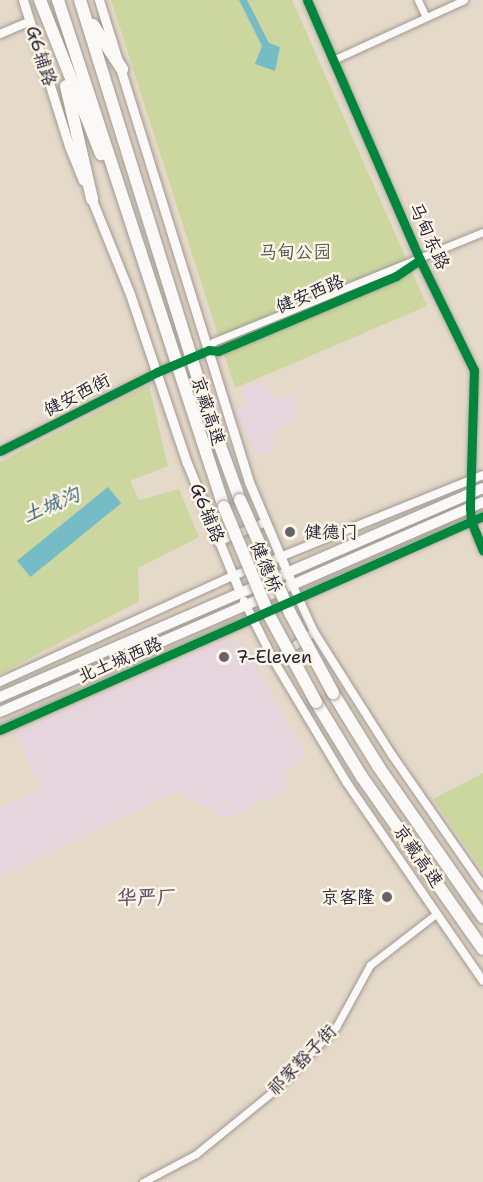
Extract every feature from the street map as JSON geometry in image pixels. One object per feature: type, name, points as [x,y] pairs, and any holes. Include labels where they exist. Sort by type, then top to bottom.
[{"type":"highway","points":[[40,0],[59,56],[130,221]]},
{"type":"highway","name":"京藏高速","points":[[58,0],[224,507]]},
{"type":"highway","points":[[82,6],[122,69]]},
{"type":"highway","name":"京藏高速","points":[[82,6],[214,429],[240,500]]},
{"type":"highway","points":[[59,56],[92,199]]},
{"type":"highway","name":"健德桥","points":[[240,500],[290,613],[333,693]]},
{"type":"highway","name":"健德桥","points":[[224,507],[268,615],[316,702]]},
{"type":"highway","name":"京藏高速","points":[[333,693],[378,766],[483,917]]},
{"type":"highway","name":"京藏高速","points":[[316,702],[362,777],[483,949]]},
{"type":"main road","name":"G6辅路","points":[[23,0],[69,146],[92,199],[157,372],[218,543],[240,592]]},
{"type":"main road","points":[[99,0],[122,69],[205,352],[249,482],[292,584],[483,502]]},
{"type":"main road","points":[[287,572],[483,488]]},
{"type":"main road","name":"北土城西路","points":[[0,697],[287,572]]},
{"type":"main road","name":"北土城西路","points":[[0,712],[292,584]]},
{"type":"street","name":"马甸东路","points":[[308,0],[420,260],[474,370],[469,494],[471,521],[483,551]]},
{"type":"street","points":[[418,0],[426,17]]},
{"type":"street","points":[[333,60],[465,0]]},
{"type":"street","points":[[0,34],[30,21]]},
{"type":"street","name":"健安西路","points":[[205,352],[213,342],[420,260],[483,232]]},
{"type":"street","name":"健安西街","points":[[0,451],[168,367]]},
{"type":"street","points":[[281,557],[483,475]]},
{"type":"street","points":[[300,600],[483,516]]},
{"type":"street","points":[[218,543],[266,522]]},
{"type":"street","name":"北土城西路","points":[[0,682],[233,576],[281,557]]},
{"type":"street","points":[[292,584],[314,632],[392,755],[483,886]]},
{"type":"street","name":"G6辅路","points":[[240,592],[274,661],[347,783],[483,981]]},
{"type":"street","name":"北土城西路","points":[[0,730],[300,600]]},
{"type":"street","points":[[274,661],[314,632]]},
{"type":"street","name":"祁家豁子街","points":[[143,1182],[196,1154],[271,1093],[336,1027],[370,965],[436,914]]},
{"type":"shaded area","points":[[263,381],[274,397],[294,397],[297,421],[270,432],[276,450],[256,456],[234,408],[246,404],[242,388]]},
{"type":"shaded area","points":[[225,640],[244,644],[306,756],[286,774],[287,789],[225,818],[177,791],[0,877],[0,808],[41,788],[15,733]]},
{"type":"green space","name":"马甸公园","points":[[111,0],[292,0],[427,306],[235,388]]},
{"type":"green space","points":[[149,385],[168,466],[130,481],[139,500],[179,489],[199,537],[138,568],[139,601],[0,674],[0,462]]},
{"type":"green space","points":[[483,773],[483,871],[433,799]]},
{"type":"water","points":[[239,0],[247,0],[269,43],[280,47],[275,71],[255,64],[262,46]]},
{"type":"water","points":[[108,487],[121,503],[30,577],[17,561]]},
{"type":"cycle path","points":[[307,0],[420,260],[474,370],[470,508],[471,521],[483,551]]},
{"type":"cycle path","points":[[0,451],[157,372],[209,350],[218,351],[396,276],[420,260]]},
{"type":"cycle path","points":[[0,730],[483,516]]},
{"type":"place","name":"健德门","points":[[290,532]]},
{"type":"place","name":"7-Eleven","points":[[224,657]]},
{"type":"place","name":"京客隆","points":[[387,897]]},
{"type":"district","name":"华严厂","points":[[147,897]]},
{"type":"water label","name":"土城沟","points":[[51,505]]}]
